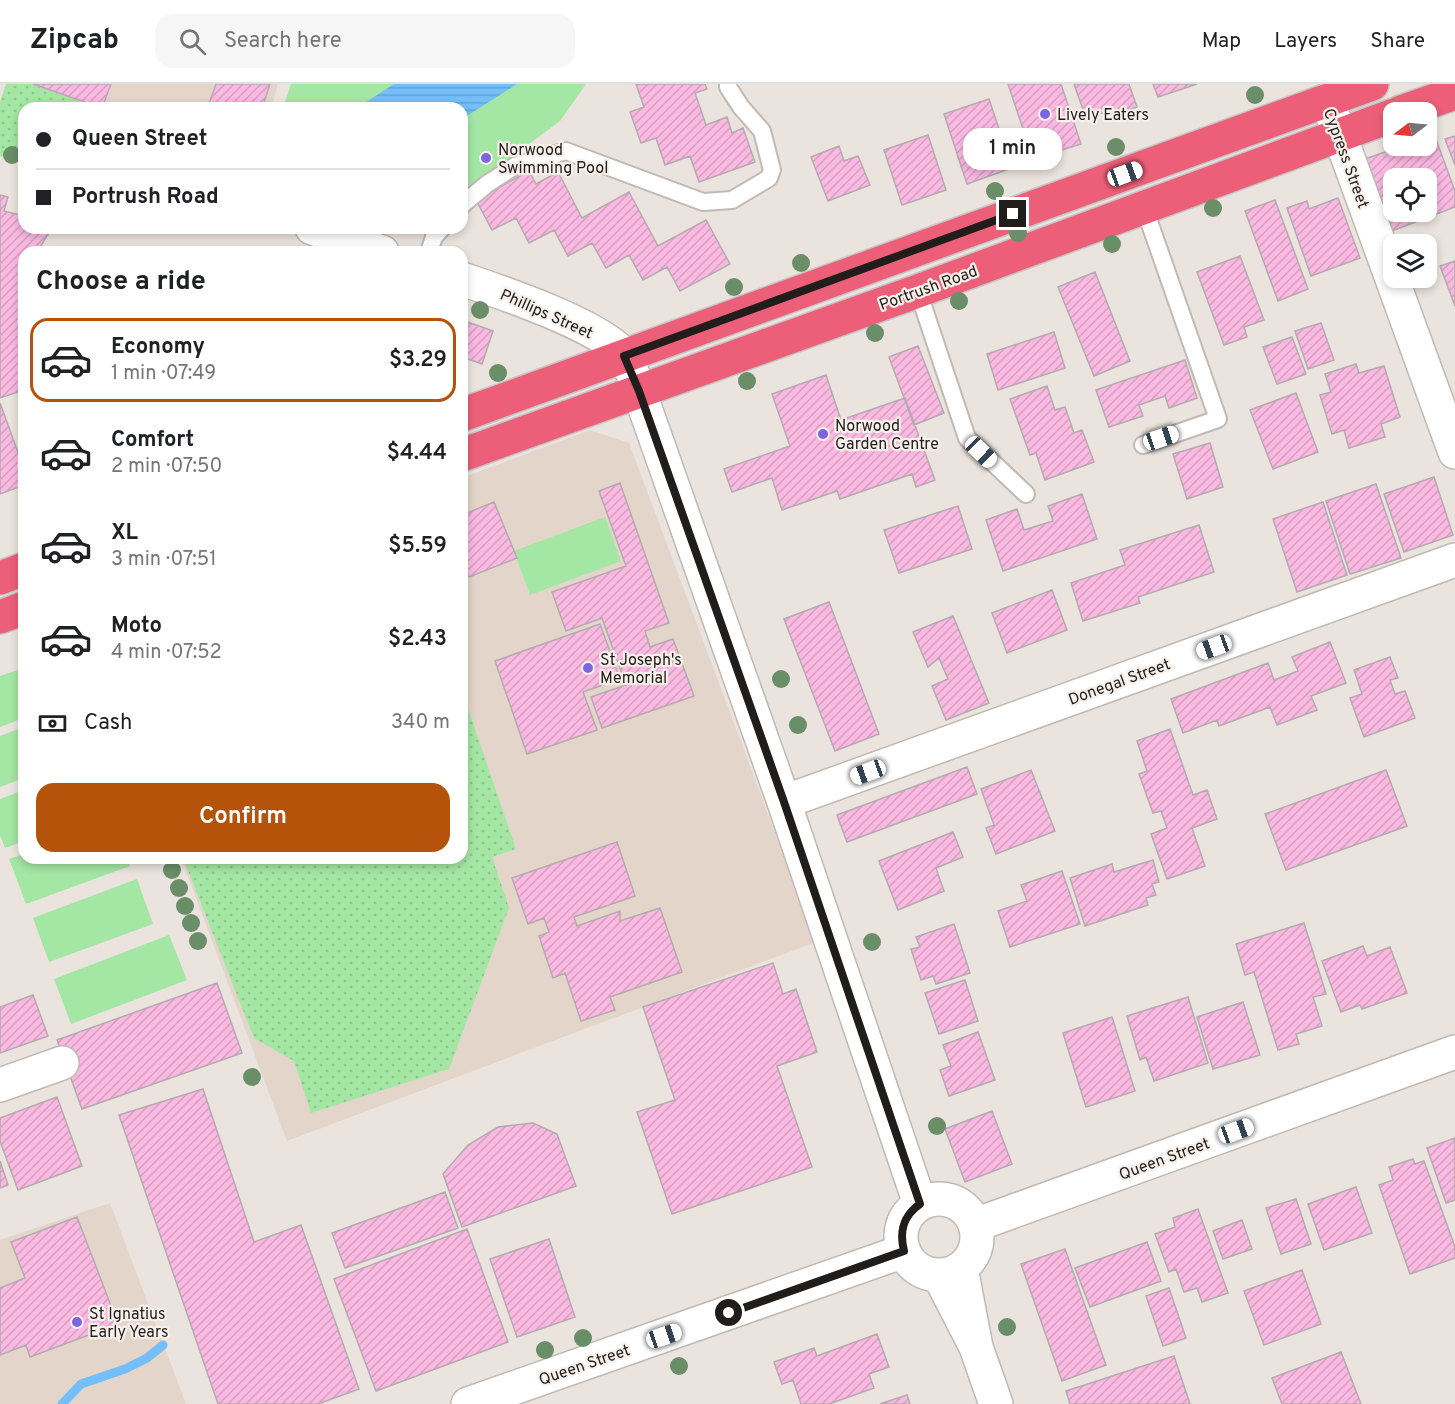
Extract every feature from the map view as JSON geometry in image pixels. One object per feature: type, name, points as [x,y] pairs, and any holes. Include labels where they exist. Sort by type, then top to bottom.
[{"type":"highway","points":[[468,413],[1372,84]]},
{"type":"highway","points":[[1429,102],[1455,93]]},
{"type":"highway","name":"Portrush Road","points":[[468,453],[918,291],[1383,119]]},
{"type":"highway","points":[[0,578],[18,571]]},
{"type":"highway","points":[[0,616],[18,610]]},
{"type":"street","name":"Cypress Street","points":[[1326,100],[1455,453]]},
{"type":"street","points":[[330,234],[364,246]]},
{"type":"street","name":"Phillips Street","points":[[468,281],[512,296],[577,324],[607,341],[624,356],[639,391],[784,802],[920,1204]]},
{"type":"street","name":"Donegal Street","points":[[784,802],[1455,560]]},
{"type":"street","name":"Queen Street","points":[[975,1225],[1455,1052]]},
{"type":"street","points":[[0,1085],[62,1063]]},
{"type":"street","points":[[942,1199],[962,1207],[970,1215],[977,1237],[975,1249],[969,1260],[950,1272],[928,1274],[909,1261],[904,1251],[901,1230],[911,1210],[920,1204],[942,1199]]},
{"type":"street","name":"Queen Street","points":[[468,1404],[904,1251]]},
{"type":"street","points":[[950,1272],[996,1404]]},
{"type":"lane","points":[[468,201],[487,184],[514,166],[566,151],[703,202],[732,200],[769,178],[771,170],[762,131],[741,106],[728,84]]},
{"type":"lane","points":[[1143,445],[1218,419],[1144,207]]},
{"type":"lane","points":[[918,291],[967,438],[1026,494]]},
{"type":"shaded area","points":[[43,84],[278,84],[273,102],[98,102]]},
{"type":"shaded area","name":"St Joseph's Memorial","points":[[590,430],[629,443],[816,942],[287,1141],[183,864],[468,864],[468,476]]},
{"type":"shaded area","name":"St Ignatius Early Years","points":[[110,1203],[186,1404],[0,1404],[0,1240]]},
{"type":"green space","points":[[6,84],[31,84],[82,102],[18,102],[18,162],[0,156],[0,102]]},
{"type":"green space","name":"Norwood Swimming Pool","points":[[291,84],[586,84],[560,121],[468,190],[468,102],[285,102]]},
{"type":"green space","points":[[605,517],[621,561],[530,595],[514,551]]},
{"type":"green space","points":[[18,670],[18,720],[0,727],[0,676]]},
{"type":"green space","points":[[468,709],[516,849],[492,857],[509,908],[449,1069],[311,1113],[294,1061],[254,1038],[185,864],[468,864]]},
{"type":"green space","points":[[18,729],[18,780],[0,787],[0,736]]},
{"type":"green space","points":[[18,792],[18,843],[5,848],[0,835],[0,799]]},
{"type":"green space","points":[[18,856],[18,864],[129,864],[130,866],[26,904],[9,859]]},
{"type":"green space","points":[[137,879],[153,924],[49,962],[33,918]]},
{"type":"green space","points":[[169,935],[187,980],[71,1024],[54,979]]},
{"type":"water","name":"Norwood Swimming Pool","points":[[394,84],[517,84],[468,115],[468,102],[366,102]]},
{"type":"building","points":[[33,84],[111,84],[104,102],[85,102]]},
{"type":"building","points":[[216,84],[270,84],[264,102],[210,102]]},
{"type":"building","points":[[636,84],[705,84],[707,89],[695,93],[706,125],[727,117],[732,133],[743,128],[755,162],[699,182],[690,156],[665,165],[656,138],[641,143],[630,112],[644,107]]},
{"type":"building","name":"Lively Eaters","points":[[1008,84],[1061,84],[1081,144],[1033,159]]},
{"type":"building","points":[[1074,84],[1129,84],[1137,107],[1105,118],[1103,112],[1086,118]]},
{"type":"building","points":[[1153,84],[1197,84],[1158,97]]},
{"type":"building","points":[[989,99],[1012,168],[967,184],[944,114]]},
{"type":"building","points":[[928,135],[946,190],[902,205],[884,150]]},
{"type":"building","points":[[1455,136],[1455,165],[1445,139]]},
{"type":"building","points":[[1437,142],[1455,191],[1455,207],[1437,214],[1437,168],[1383,168],[1383,207],[1365,159],[1383,153],[1383,156],[1437,156]]},
{"type":"building","points":[[839,146],[844,161],[858,156],[870,185],[828,201],[811,157]]},
{"type":"building","points":[[529,171],[536,184],[558,172],[582,218],[629,192],[658,246],[706,220],[730,264],[680,291],[667,267],[643,280],[629,255],[606,268],[592,243],[568,256],[554,230],[529,243],[516,218],[492,230],[476,200]]},
{"type":"building","points":[[0,195],[8,197],[4,211],[18,214],[18,234],[48,234],[41,246],[18,246],[18,392],[0,398]]},
{"type":"building","points":[[1338,198],[1360,258],[1311,276],[1287,208],[1307,201],[1309,209]]},
{"type":"building","points":[[1275,200],[1308,289],[1278,301],[1245,211]]},
{"type":"building","points":[[1389,222],[1416,222],[1392,231]]},
{"type":"building","points":[[1240,256],[1264,320],[1244,327],[1247,337],[1224,345],[1197,272]]},
{"type":"building","points":[[1455,261],[1455,306],[1440,266]]},
{"type":"building","points":[[1095,272],[1130,361],[1094,376],[1058,287]]},
{"type":"building","points":[[468,322],[493,331],[482,364],[468,359]]},
{"type":"building","points":[[1321,323],[1334,360],[1308,369],[1295,331]]},
{"type":"building","points":[[1054,332],[1065,368],[998,390],[987,354]]},
{"type":"building","points":[[1292,337],[1306,374],[1277,384],[1263,347]]},
{"type":"building","points":[[918,346],[944,413],[914,425],[889,357]]},
{"type":"building","points":[[1185,360],[1197,398],[1169,408],[1165,396],[1139,405],[1143,416],[1109,427],[1096,390]]},
{"type":"building","points":[[1356,364],[1359,373],[1384,366],[1400,417],[1381,424],[1385,437],[1349,448],[1344,430],[1332,434],[1320,395],[1331,392],[1325,374]]},
{"type":"building","points":[[826,375],[841,420],[905,398],[935,480],[916,487],[912,474],[840,499],[837,491],[782,510],[772,478],[732,492],[724,469],[790,446],[772,394]]},
{"type":"building","points":[[1047,386],[1055,410],[1065,407],[1074,433],[1082,430],[1094,462],[1045,480],[1036,453],[1030,455],[1010,399]]},
{"type":"building","points":[[1296,393],[1318,452],[1273,469],[1250,410]]},
{"type":"building","points":[[0,403],[18,452],[18,487],[0,494]]},
{"type":"building","points":[[1210,443],[1223,487],[1187,499],[1173,454]]},
{"type":"building","points":[[1434,477],[1453,535],[1404,552],[1384,494]]},
{"type":"building","points":[[620,483],[669,623],[645,631],[650,647],[673,639],[694,696],[602,728],[591,697],[626,685],[602,618],[566,631],[552,592],[626,566],[599,491]]},
{"type":"building","points":[[1376,484],[1401,558],[1350,574],[1326,501]]},
{"type":"building","points":[[1082,494],[1097,539],[1003,571],[986,520],[1017,509],[1024,530],[1053,521],[1048,506]]},
{"type":"building","points":[[494,502],[517,558],[469,577],[468,513]]},
{"type":"building","points":[[1323,502],[1347,575],[1297,592],[1273,519]]},
{"type":"building","points":[[958,506],[972,549],[899,573],[884,530]]},
{"type":"building","points":[[1199,525],[1214,572],[1138,597],[1140,603],[1083,621],[1071,583],[1125,565],[1120,550]]},
{"type":"building","points":[[1052,590],[1067,630],[1007,653],[992,613]]},
{"type":"building","points":[[829,602],[879,734],[835,751],[784,619]]},
{"type":"building","points":[[953,616],[989,703],[946,720],[932,686],[948,679],[939,658],[928,667],[913,632]]},
{"type":"building","points":[[600,624],[620,679],[583,692],[597,730],[527,754],[495,661]]},
{"type":"building","points":[[1330,642],[1346,683],[1311,696],[1317,710],[1277,725],[1270,707],[1219,726],[1217,720],[1183,733],[1171,699],[1268,663],[1274,680],[1298,671],[1292,657]]},
{"type":"building","points":[[1390,657],[1398,678],[1390,680],[1395,694],[1405,691],[1415,718],[1364,737],[1350,698],[1362,694],[1354,670]]},
{"type":"building","points":[[1170,729],[1193,795],[1207,790],[1217,819],[1192,828],[1205,866],[1167,879],[1151,834],[1167,828],[1161,811],[1153,813],[1139,774],[1147,771],[1137,741]]},
{"type":"building","points":[[967,767],[977,794],[847,842],[837,815]]},
{"type":"building","points":[[1031,770],[1055,831],[996,854],[986,828],[994,825],[981,789]]},
{"type":"building","points":[[1386,770],[1407,826],[1286,870],[1265,814]]},
{"type":"building","points":[[953,832],[963,857],[936,868],[944,891],[898,910],[879,861]]},
{"type":"building","points":[[617,842],[635,896],[574,917],[577,926],[620,911],[620,921],[660,908],[682,972],[610,997],[615,1010],[581,1021],[565,973],[553,978],[539,936],[549,932],[544,918],[528,924],[512,878]]},
{"type":"building","points":[[1153,860],[1159,882],[1152,884],[1156,895],[1146,898],[1148,905],[1085,926],[1070,878],[1112,864],[1114,872]]},
{"type":"building","points":[[1062,871],[1080,924],[1010,947],[998,911],[1027,901],[1021,885]]},
{"type":"building","points":[[1304,923],[1326,994],[1313,997],[1322,1026],[1296,1034],[1299,1044],[1278,1050],[1254,972],[1245,975],[1236,944]]},
{"type":"building","points":[[954,924],[970,973],[936,984],[933,976],[921,980],[911,949],[920,947],[916,937]]},
{"type":"building","points":[[1363,946],[1367,956],[1390,947],[1407,993],[1362,1009],[1360,1005],[1341,1012],[1322,961]]},
{"type":"building","points":[[773,963],[783,994],[796,989],[817,1052],[777,1066],[812,1167],[672,1214],[637,1112],[675,1100],[643,1007]]},
{"type":"building","points":[[965,980],[978,1021],[939,1034],[925,993]]},
{"type":"building","points":[[217,983],[242,1053],[82,1109],[57,1040]]},
{"type":"building","points":[[33,995],[48,1036],[0,1053],[0,1007]]},
{"type":"building","points":[[1188,997],[1208,1063],[1154,1081],[1146,1057],[1140,1060],[1127,1016]]},
{"type":"building","points":[[1243,1002],[1260,1055],[1213,1069],[1197,1017]]},
{"type":"building","points":[[1112,1017],[1135,1091],[1086,1107],[1063,1033]]},
{"type":"building","points":[[978,1032],[995,1080],[949,1096],[940,1070],[951,1066],[943,1045]]},
{"type":"building","points":[[203,1089],[254,1242],[301,1225],[359,1389],[318,1404],[218,1404],[119,1115]]},
{"type":"building","points":[[57,1097],[82,1166],[18,1190],[0,1141],[0,1118]]},
{"type":"building","points":[[992,1111],[1012,1164],[965,1182],[945,1129]]},
{"type":"building","points":[[533,1123],[557,1134],[576,1186],[462,1227],[443,1174],[468,1145],[498,1127]]},
{"type":"building","points":[[1455,1138],[1455,1200],[1446,1203],[1427,1148]]},
{"type":"building","points":[[1413,1159],[1415,1164],[1424,1161],[1455,1247],[1455,1258],[1410,1274],[1379,1185],[1393,1180],[1389,1167]]},
{"type":"building","points":[[0,1161],[8,1185],[0,1188]]},
{"type":"building","points":[[1356,1187],[1372,1233],[1324,1250],[1308,1204]]},
{"type":"building","points":[[445,1192],[458,1228],[345,1268],[332,1233]]},
{"type":"building","points":[[1296,1199],[1311,1244],[1281,1254],[1266,1208]]},
{"type":"building","points":[[1198,1209],[1228,1293],[1202,1302],[1197,1288],[1184,1292],[1176,1269],[1169,1272],[1155,1234],[1175,1227],[1173,1218]]},
{"type":"building","points":[[77,1217],[118,1324],[30,1357],[26,1345],[0,1355],[0,1288],[25,1278],[11,1242]]},
{"type":"building","points":[[1242,1220],[1252,1249],[1223,1259],[1213,1231]]},
{"type":"building","points":[[467,1229],[508,1342],[376,1391],[334,1279]]},
{"type":"building","points":[[549,1239],[575,1317],[517,1337],[490,1259]]},
{"type":"building","points":[[1147,1242],[1161,1281],[1090,1307],[1075,1268]]},
{"type":"building","points":[[1065,1249],[1106,1365],[1062,1381],[1021,1264]]},
{"type":"building","points":[[1302,1270],[1321,1324],[1264,1345],[1244,1291]]},
{"type":"building","points":[[1169,1288],[1186,1338],[1163,1346],[1146,1296]]},
{"type":"building","points":[[877,1334],[889,1367],[869,1374],[874,1388],[829,1404],[801,1404],[793,1380],[782,1384],[774,1362],[814,1348],[817,1356]]},
{"type":"building","points":[[1341,1352],[1361,1404],[1282,1404],[1272,1378]]},
{"type":"building","points":[[1174,1356],[1190,1404],[1070,1404],[1066,1391]]},
{"type":"building","points":[[907,1395],[910,1404],[880,1404]]},
{"type":"waterway","points":[[62,1404],[81,1384],[125,1369],[147,1358],[163,1345]]},
{"type":"place","name":"Lively Eaters","points":[[1045,114]]},
{"type":"place","name":"Norwood Swimming Pool","points":[[486,158]]},
{"type":"place","name":"Norwood Garden Centre","points":[[823,434]]},
{"type":"place","name":"St Joseph's Memorial","points":[[588,668]]},
{"type":"place","name":"St Ignatius Early Years","points":[[77,1322]]},
{"type":"route","points":[[729,1313],[904,1251],[901,1230],[911,1210],[920,1204],[776,780],[639,391],[624,356],[1013,214]]}]
